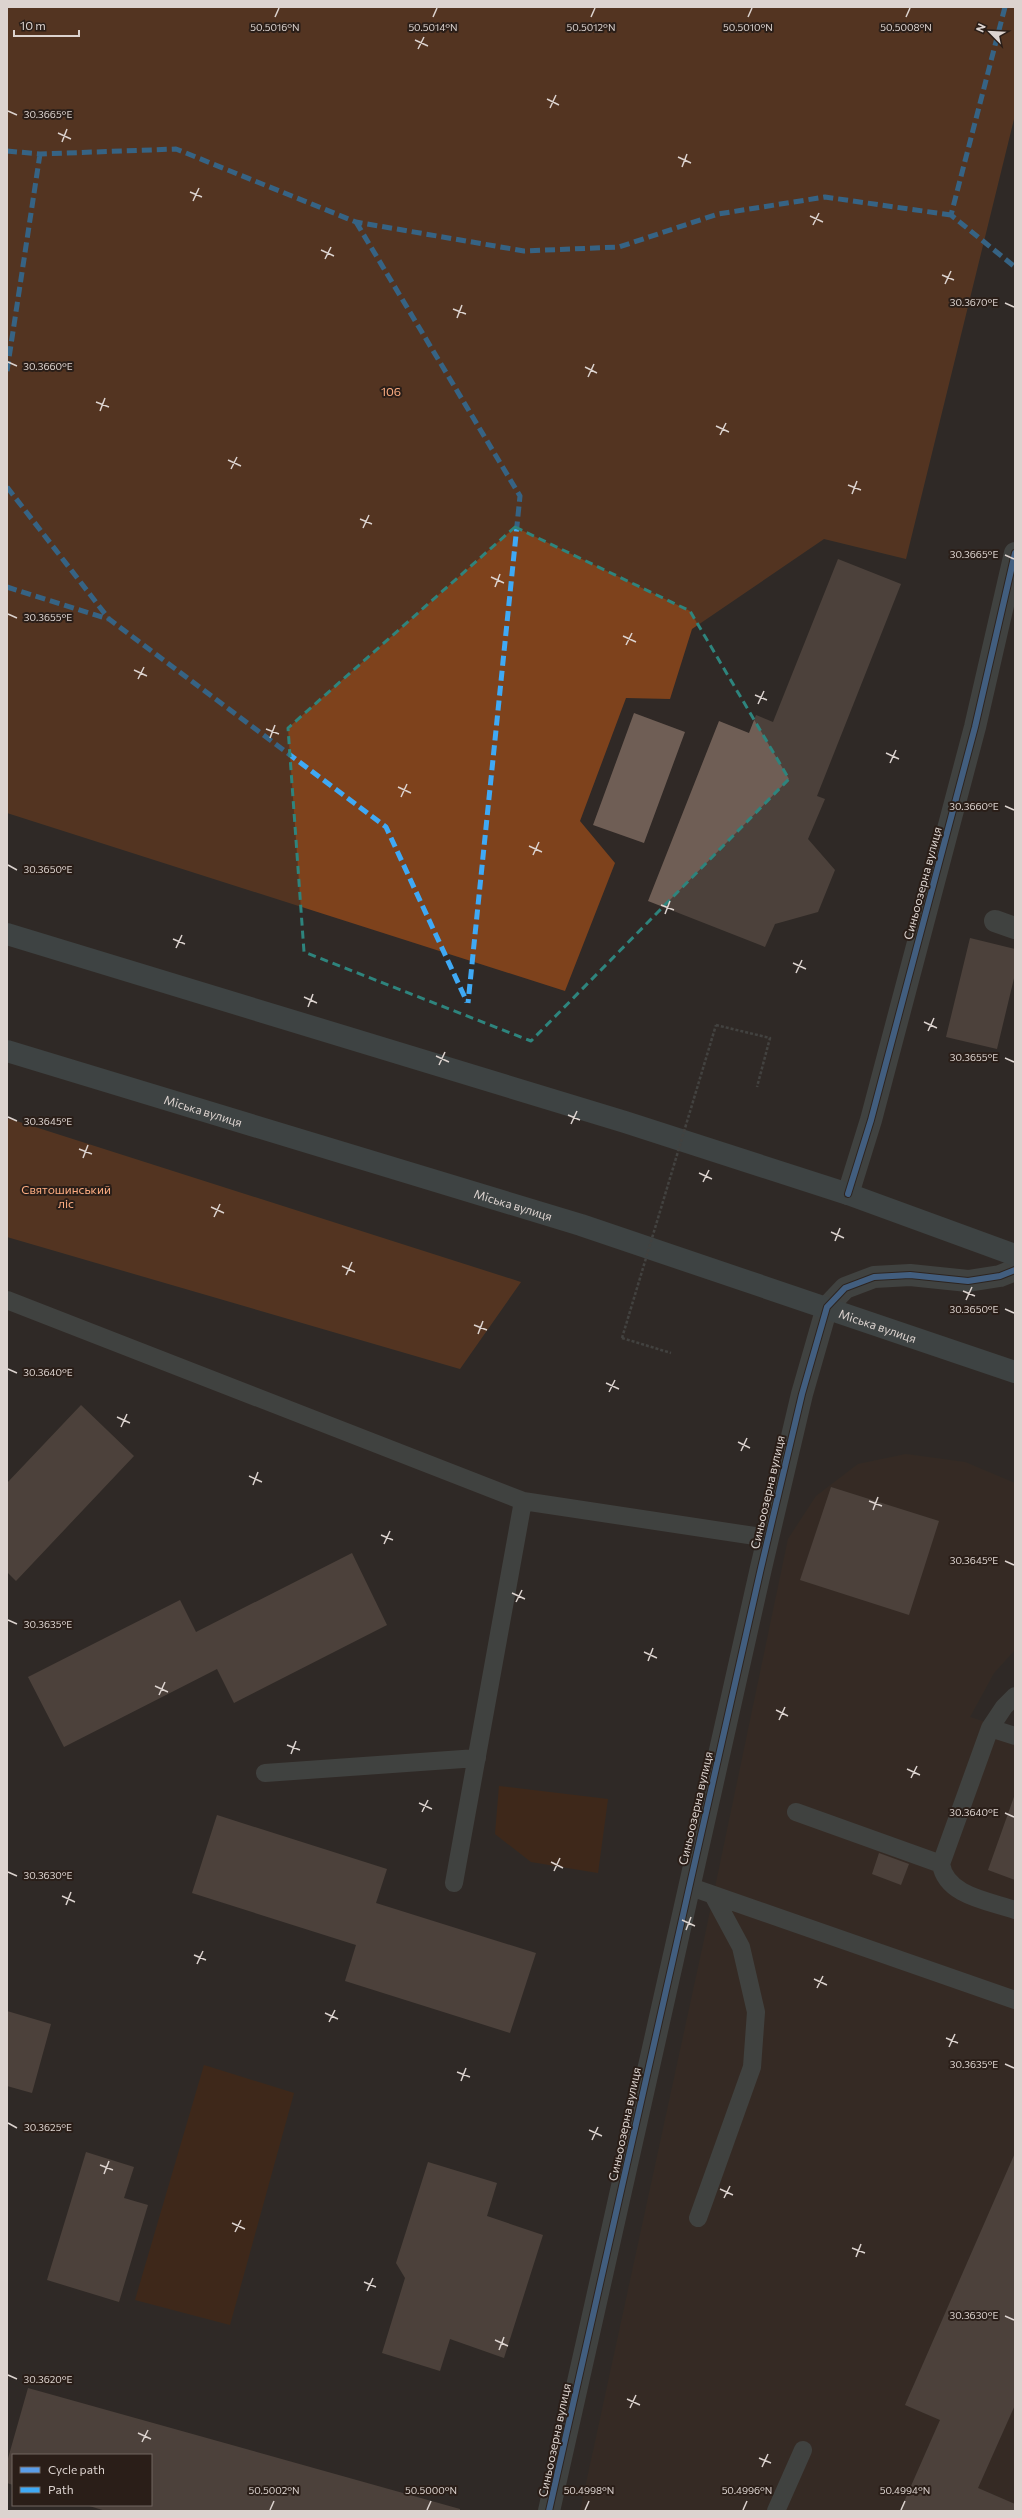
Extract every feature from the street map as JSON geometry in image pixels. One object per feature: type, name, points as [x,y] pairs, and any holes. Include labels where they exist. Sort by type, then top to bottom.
[{"type":"highway","points":[[7,934],[625,1122],[848,1194],[1015,1254]]},
{"type":"highway","name":"Міська вулиця","points":[[7,1051],[581,1225],[827,1307],[1015,1372]]},
{"type":"street","name":"Синьоозерна вулиця","points":[[848,1194],[871,1120],[973,735],[1015,553]]},
{"type":"street","name":"Синьоозерна вулиця","points":[[550,2511],[688,1886],[768,1538],[802,1394],[827,1307],[845,1288],[874,1277],[910,1275],[968,1280],[1000,1276],[1015,1270]]},
{"type":"lane","points":[[7,1300],[523,1500],[768,1538]]},
{"type":"lane","points":[[454,1882],[523,1500]]},
{"type":"lane","points":[[1015,1696],[1004,1707],[990,1728],[941,1864],[943,1875],[958,1890],[1015,1910]]},
{"type":"lane","points":[[990,1728],[1015,1736]]},
{"type":"lane","points":[[265,1773],[477,1758]]},
{"type":"lane","points":[[796,1812],[941,1864]]},
{"type":"lane","points":[[688,1886],[1015,2000]]},
{"type":"lane","points":[[698,2218],[752,2067],[756,2012],[741,1947],[713,1894]]},
{"type":"lane","points":[[776,2511],[803,2450]]},
{"type":"path","points":[[671,1353],[622,1338],[716,1025],[770,1038],[757,1087]]},
{"type":"highlighted area","points":[[515,527],[690,611],[789,779],[531,1041],[304,952],[288,728]]},
{"type":"shaded area","points":[[906,1454],[965,1462],[1015,1483],[1015,1650],[994,1673],[970,1717],[1015,1732],[1015,2511],[580,2511],[704,1940],[788,1539],[816,1496],[858,1464]]},
{"type":"shaded area","points":[[499,1786],[608,1799],[598,1873],[531,1862],[495,1834]]},
{"type":"shaded area","points":[[204,2065],[294,2093],[230,2325],[135,2300]]},
{"type":"green space","name":"106","points":[[7,7],[1015,7],[1015,115],[906,559],[824,539],[692,629],[670,699],[626,698],[580,821],[615,863],[565,991],[7,813]]},
{"type":"green space","name":"Святошинський ліс","points":[[7,1118],[521,1282],[460,1369],[7,1237]]},
{"type":"building","points":[[838,559],[901,584],[817,796],[825,799],[808,839],[835,870],[818,912],[775,924],[765,947],[648,901],[719,721],[749,733],[756,715],[773,722]]},
{"type":"building","points":[[634,713],[685,732],[644,843],[593,825]]},
{"type":"building","points":[[970,938],[1015,949],[1015,974],[997,1049],[946,1037]]},
{"type":"building","points":[[81,1405],[134,1456],[16,1581],[7,1572],[7,1483]]},
{"type":"building","points":[[831,1487],[939,1521],[909,1615],[800,1580]]},
{"type":"building","points":[[352,1553],[387,1625],[234,1703],[217,1669],[64,1747],[28,1677],[180,1600],[196,1632]]},
{"type":"building","points":[[1015,1794],[1015,1880],[988,1870]]},
{"type":"building","points":[[217,1815],[387,1869],[376,1903],[536,1953],[510,2033],[345,1981],[356,1945],[192,1893]]},
{"type":"building","points":[[879,1853],[909,1864],[901,1885],[872,1874]]},
{"type":"building","points":[[7,2011],[51,2024],[32,2093],[7,2086]]},
{"type":"building","points":[[86,2152],[134,2167],[124,2198],[148,2205],[119,2302],[47,2280]]},
{"type":"building","points":[[1015,2153],[1015,2405],[978,2488],[1015,2504],[1015,2511],[900,2511],[940,2420],[905,2405]]},
{"type":"building","points":[[428,2162],[497,2183],[487,2216],[543,2235],[504,2358],[450,2339],[440,2371],[382,2353],[405,2278],[396,2263]]},
{"type":"building","points":[[28,2388],[460,2509],[460,2511],[106,2511],[89,2506],[152,2506],[152,2454],[12,2454],[12,2485],[7,2483],[7,2462]]},
{"type":"marked path","points":[[1005,7],[951,215],[1015,267]]},
{"type":"marked path","points":[[7,151],[40,154],[176,149],[356,222],[524,251],[619,247],[718,214],[825,197],[951,215]]},
{"type":"marked path","points":[[7,371],[40,154]]},
{"type":"marked path","points":[[356,222],[520,496],[468,1003]]},
{"type":"marked path","points":[[7,487],[109,619],[386,827],[467,1002]]},
{"type":"marked path","points":[[7,587],[108,619]]},
{"type":"cycle path","points":[[848,1194],[871,1120],[975,727],[1015,553]]},
{"type":"cycle path","points":[[549,2511],[761,1568],[802,1394],[827,1307],[845,1288],[874,1277],[910,1275],[968,1281],[1000,1276],[1015,1270]]}]
